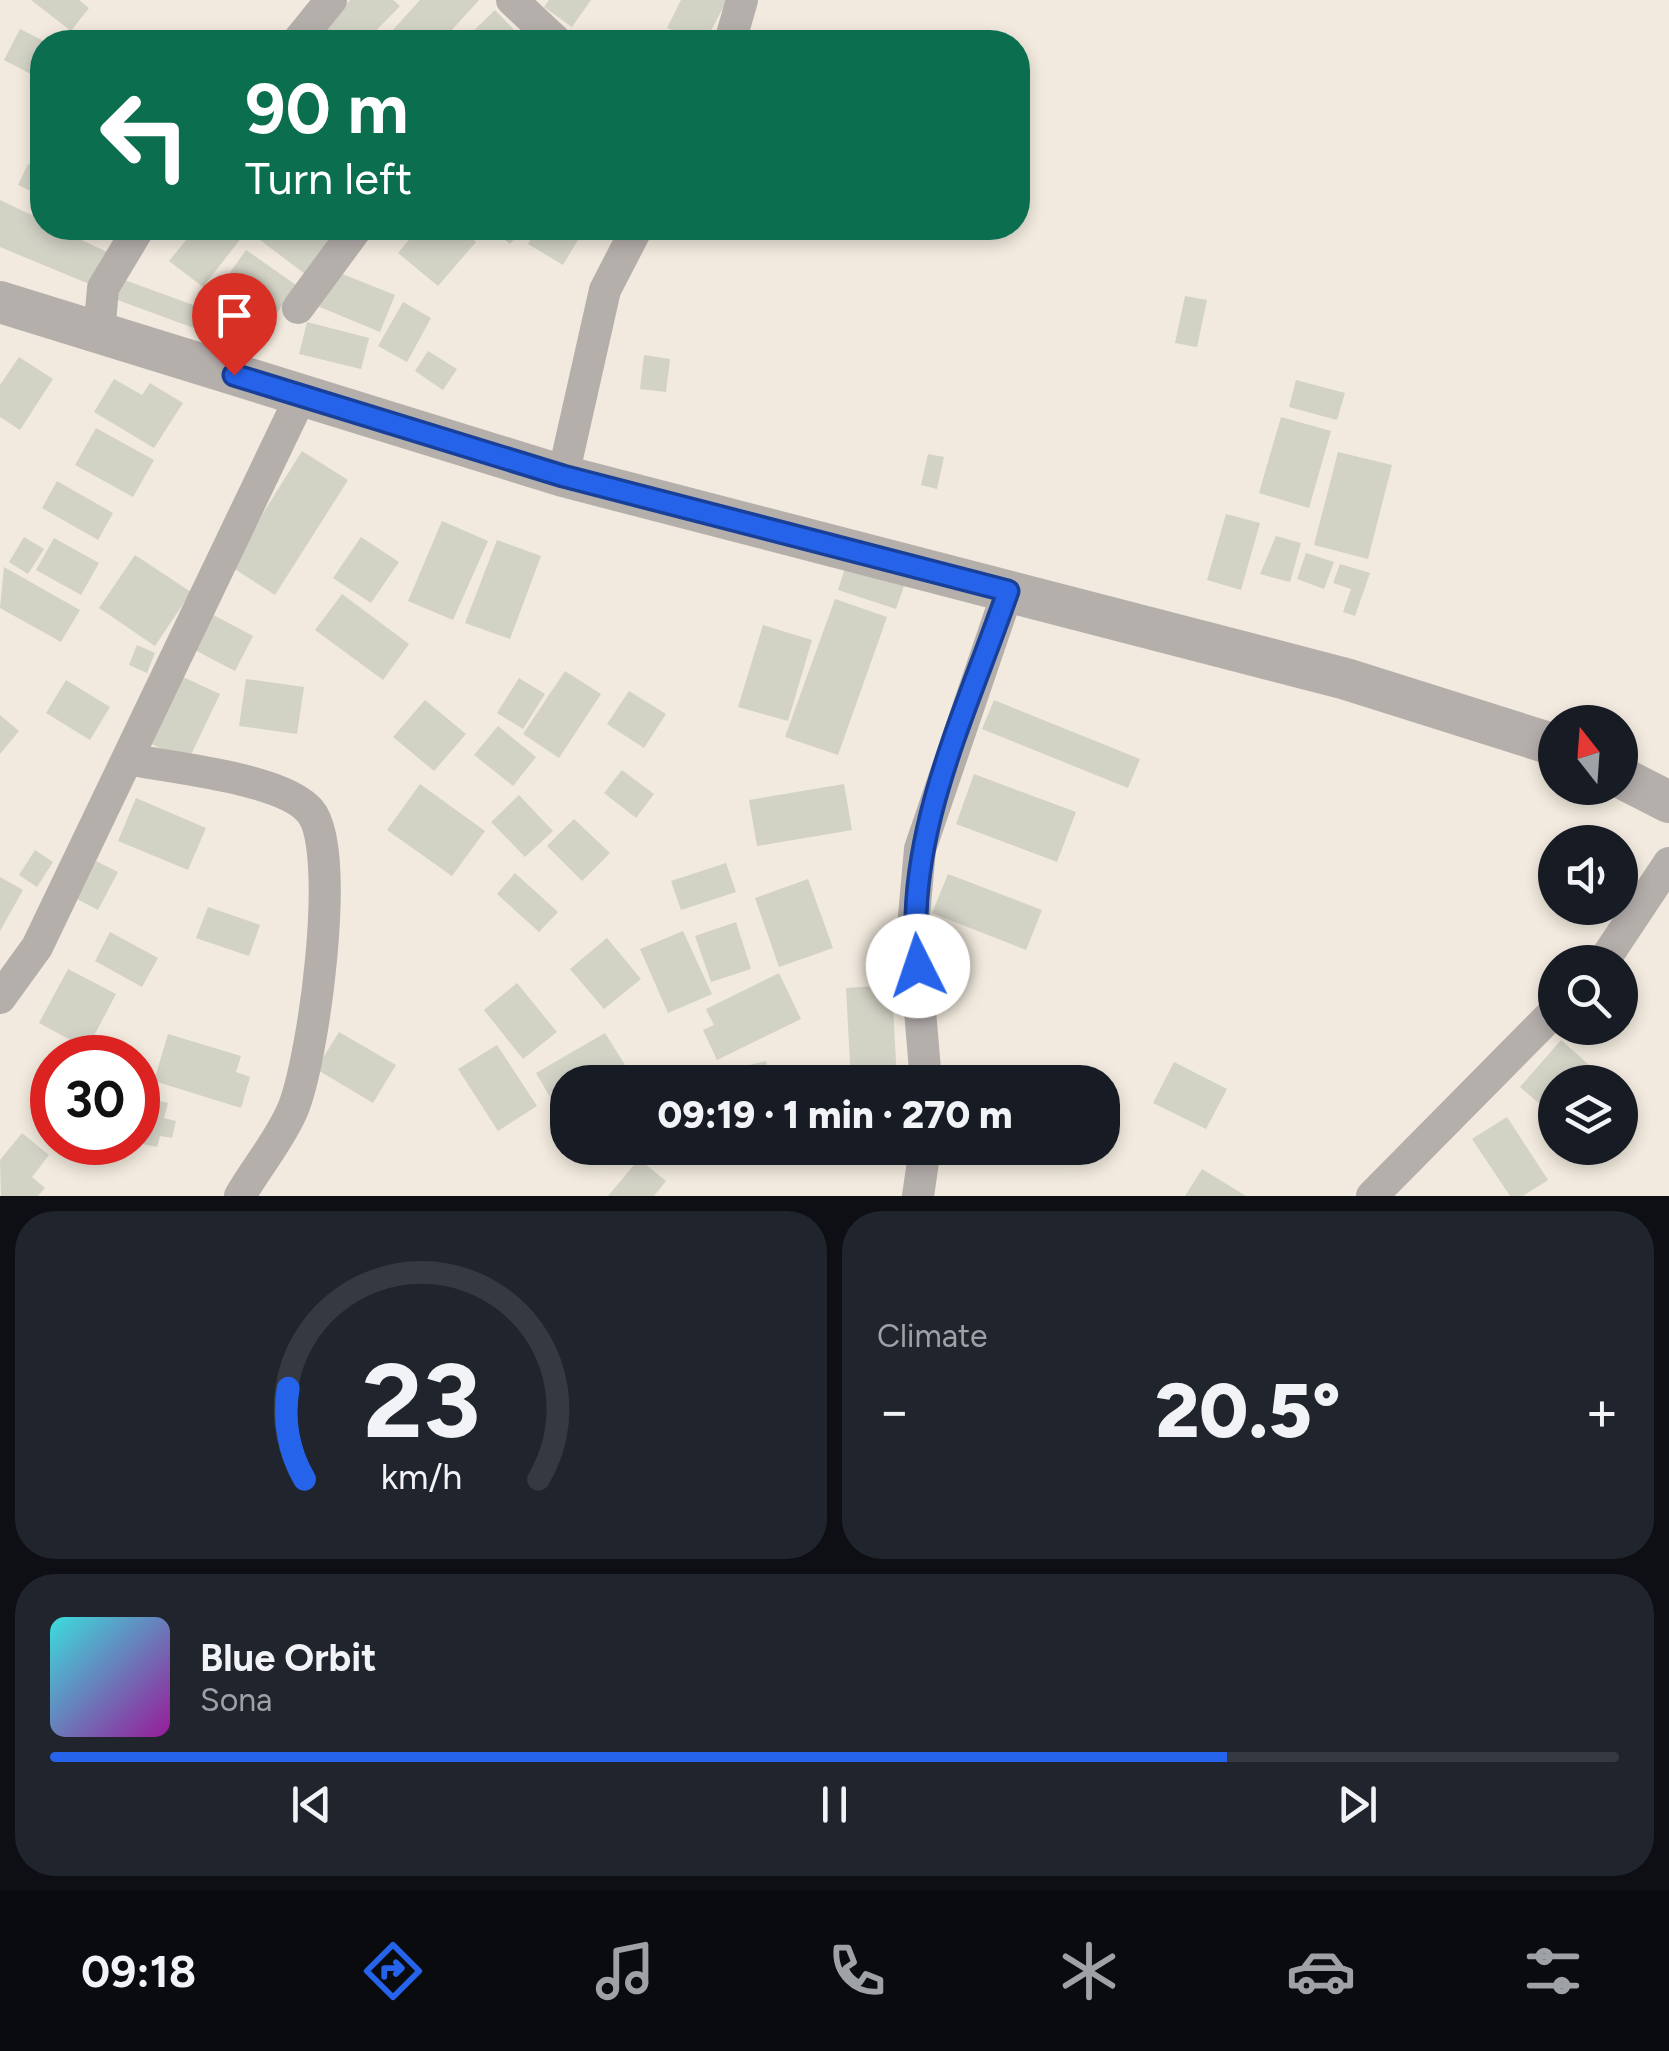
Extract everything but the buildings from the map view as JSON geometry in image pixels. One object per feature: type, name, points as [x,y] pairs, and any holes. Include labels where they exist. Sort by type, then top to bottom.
[{"type":"street","points":[[311,30],[332,0]]},
{"type":"street","points":[[512,0],[545,30]]},
{"type":"street","points":[[733,30],[742,0]]},
{"type":"street","points":[[99,334],[103,288],[132,240]]},
{"type":"street","points":[[298,308],[348,240]]},
{"type":"street","points":[[563,476],[605,290],[630,240]]},
{"type":"street","points":[[0,302],[563,476],[1346,679],[1538,740]]},
{"type":"street","points":[[0,998],[37,947],[301,396]]},
{"type":"street","points":[[925,1065],[913,927],[920,849],[1008,591]]},
{"type":"street","points":[[128,759],[276,790],[310,810],[326,849],[319,984],[293,1110],[240,1196]]},
{"type":"street","points":[[1638,786],[1669,802]]},
{"type":"street","points":[[1614,945],[1669,863]]},
{"type":"street","points":[[1372,1196],[1538,1028]]},
{"type":"street","points":[[918,1196],[923,1165]]},
{"type":"route","points":[[234,375],[563,476],[1008,591],[920,849],[913,927],[918,966]]}]
